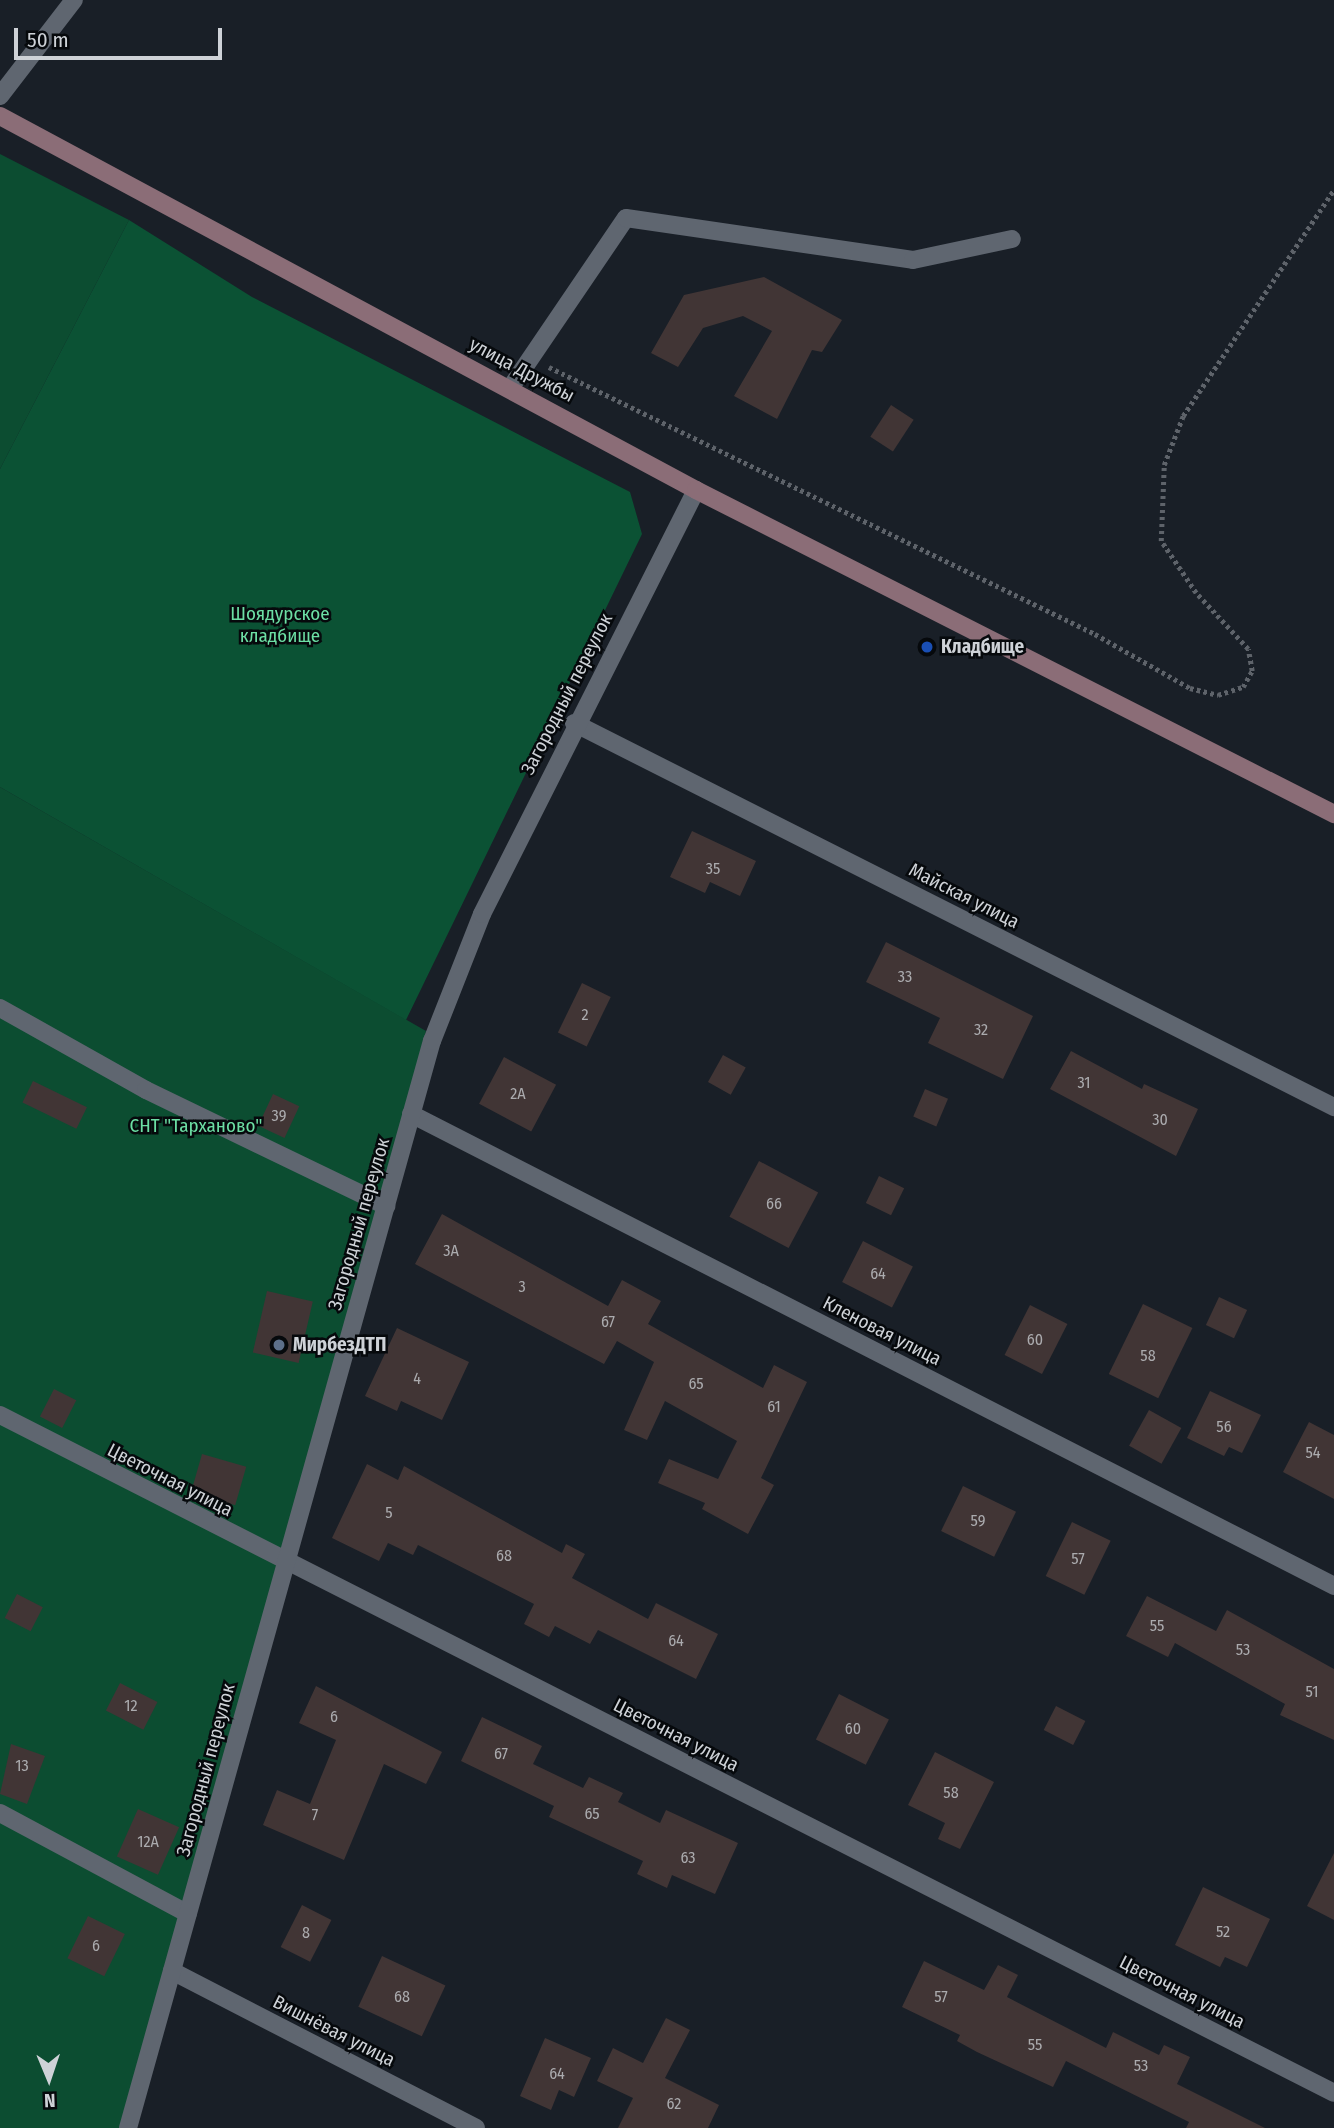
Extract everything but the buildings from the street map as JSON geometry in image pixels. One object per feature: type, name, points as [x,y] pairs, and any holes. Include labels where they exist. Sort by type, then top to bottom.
[{"type":"main road","name":"улица Дружбы","points":[[0,116],[511,387],[696,490],[1334,814]]},
{"type":"street","points":[[0,96],[74,0]]},
{"type":"street","points":[[511,387],[626,218],[913,260],[1012,239]]},
{"type":"street","name":"Загородный переулок","points":[[128,2128],[411,1114],[482,915],[574,723],[696,490]]},
{"type":"street","name":"Майская улица","points":[[574,723],[1334,1107]]},
{"type":"street","points":[[0,1008],[146,1090],[386,1206]]},
{"type":"street","name":"Кленовая улица","points":[[411,1114],[1334,1586]]},
{"type":"street","name":"Цветочная улица","points":[[0,1415],[1334,2092]]},
{"type":"street","points":[[0,1813],[188,1914]]},
{"type":"street","name":"Вишнёвая улица","points":[[172,1971],[476,2128]]},
{"type":"path","points":[[529,357],[1095,634],[1190,688],[1218,695],[1243,687],[1252,671],[1248,649],[1196,593],[1161,541],[1164,465],[1183,416],[1334,190]]},
{"type":"green space","points":[[0,154],[129,220],[0,469]]},
{"type":"green space","name":"Шоядурское кладбище","points":[[129,220],[252,297],[630,492],[642,534],[406,1020],[0,787],[0,469]]},
{"type":"green space","name":"СНТ \"Тарханово\"","points":[[0,787],[426,1031],[122,2128],[0,2128]]},
{"type":"place","name":"Кладбище","points":[[927,647]]},
{"type":"place","name":"МирбезДТП","points":[[279,1345]]}]
